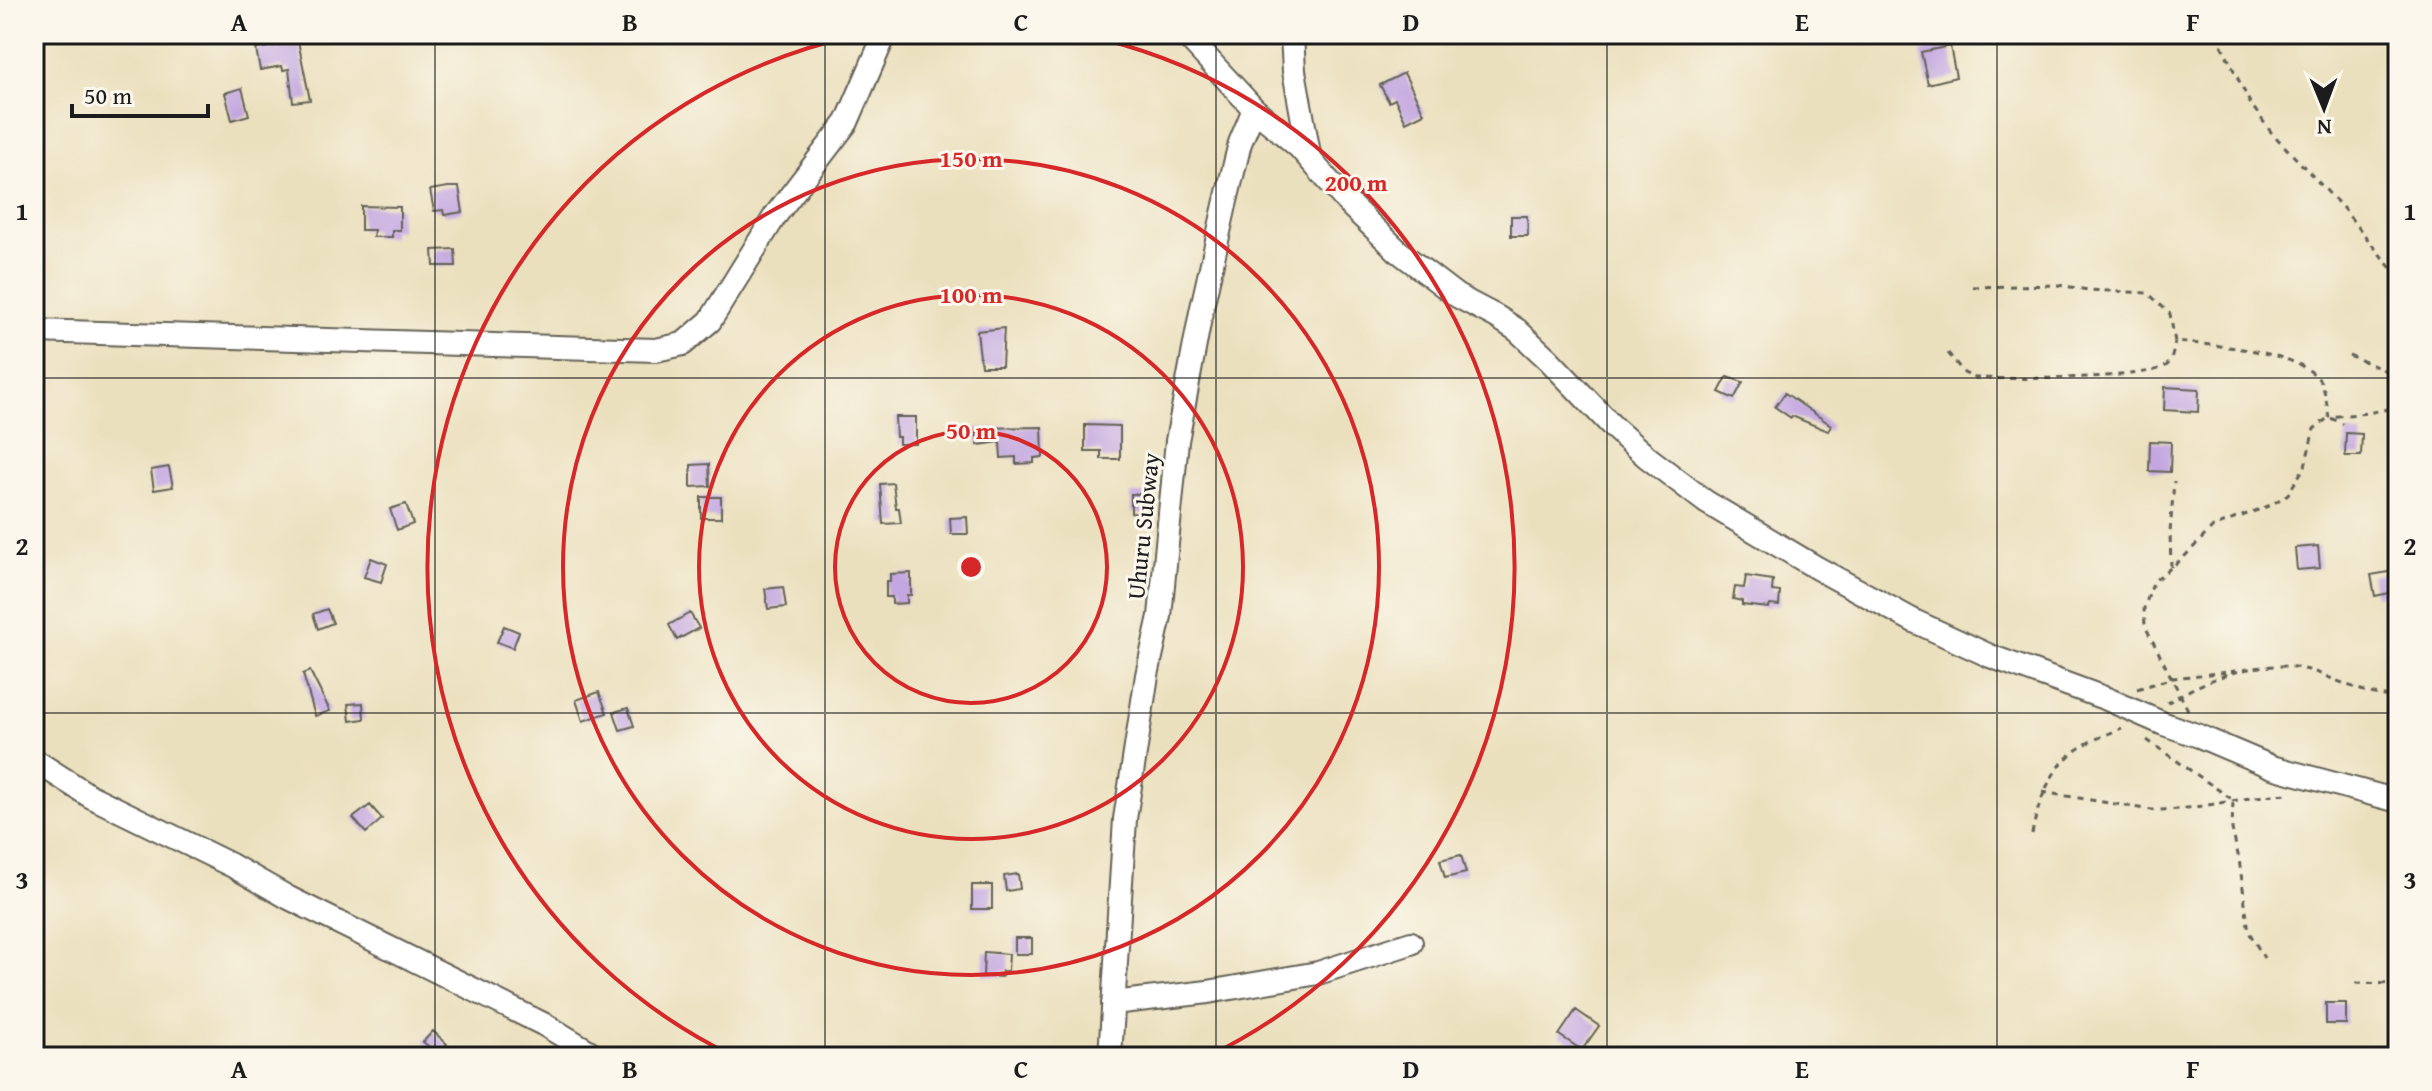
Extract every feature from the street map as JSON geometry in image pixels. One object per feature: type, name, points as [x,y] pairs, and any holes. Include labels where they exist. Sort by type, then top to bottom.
[{"type":"street","points":[[34,331],[656,350],[674,347],[689,340],[710,321],[767,227],[847,122],[885,34]]},
{"type":"street","points":[[1185,34],[1254,109],[1289,137],[1359,213],[1420,270],[1457,296],[1517,330],[1614,428],[1690,491],[1805,561],[1914,621],[2013,665],[2107,699],[2144,717],[2272,767],[2398,801]]},
{"type":"street","points":[[1292,34],[1294,71],[1310,159]]},
{"type":"street","name":"Uhuru Subway","points":[[1110,1057],[1125,819],[1147,675],[1160,616],[1185,390],[1240,143],[1254,109]]},
{"type":"street","points":[[34,760],[90,796],[545,1025],[598,1057]]},
{"type":"street","points":[[1113,1003],[1208,992],[1318,973],[1411,943]]},
{"type":"path","points":[[2216,34],[2250,103],[2271,132],[2342,207],[2398,277]]},
{"type":"path","points":[[1948,353],[1964,373],[1975,378],[2122,376],[2150,373],[2166,366],[2172,357],[2175,342],[2170,314],[2148,293],[2058,285],[1973,287]]},
{"type":"path","points":[[2175,342],[2233,347],[2300,367],[2316,376],[2329,417],[2343,424]]},
{"type":"path","points":[[2349,355],[2398,376]]},
{"type":"path","points":[[2181,694],[2145,626],[2144,608],[2154,581],[2213,527],[2271,505],[2288,494],[2305,466],[2314,429],[2329,417],[2398,407]]},
{"type":"path","points":[[2171,567],[2174,481]]},
{"type":"path","points":[[2107,699],[2173,678],[2277,667],[2315,672],[2361,692],[2398,698]]},
{"type":"path","points":[[2032,834],[2042,792],[2079,748],[2144,717],[2181,694],[2239,671]]},
{"type":"path","points":[[2166,753],[2233,800]]},
{"type":"path","points":[[2042,792],[2152,810],[2183,810],[2233,800],[2296,794]]},
{"type":"path","points":[[2233,800],[2232,829],[2249,932],[2264,958]]},
{"type":"path","points":[[2356,983],[2398,984]]},
{"type":"building","points":[[298,41],[310,100],[293,102],[289,69],[283,70],[282,66],[260,70],[256,49]]},
{"type":"building","points":[[1950,46],[1956,77],[1928,84],[1921,52]]},
{"type":"building","points":[[1404,73],[1424,113],[1406,122],[1395,99],[1389,102],[1380,85]]},
{"type":"building","points":[[242,88],[249,115],[232,120],[225,93]]},
{"type":"building","points":[[459,187],[463,212],[444,215],[443,210],[434,211],[430,190]]},
{"type":"building","points":[[361,206],[400,207],[400,230],[392,230],[392,237],[373,237],[374,230],[361,230]]},
{"type":"building","points":[[1511,216],[1527,216],[1528,236],[1511,236]]},
{"type":"building","points":[[455,249],[456,266],[434,266],[433,250]]},
{"type":"building","points":[[1004,328],[1002,366],[981,366],[977,331]]},
{"type":"building","points":[[1727,377],[1743,382],[1734,399],[1719,392]]},
{"type":"building","points":[[2165,387],[2199,389],[2198,412],[2164,410]]},
{"type":"building","points":[[1785,393],[1831,425],[1828,431],[1791,418],[1775,407]]},
{"type":"building","points":[[895,417],[916,417],[916,444],[899,444]]},
{"type":"building","points":[[1085,425],[1120,426],[1120,459],[1101,459],[1101,451],[1085,451]]},
{"type":"building","points":[[1042,427],[1043,457],[1034,458],[1034,463],[1016,464],[1016,457],[1001,458],[1000,442],[978,445],[976,428]]},
{"type":"building","points":[[2346,433],[2362,434],[2361,456],[2345,456]]},
{"type":"building","points":[[2150,441],[2171,442],[2170,472],[2149,471]]},
{"type":"building","points":[[709,464],[710,486],[691,487],[691,465]]},
{"type":"building","points":[[169,467],[173,487],[154,490],[151,470]]},
{"type":"building","points":[[893,483],[901,523],[883,524],[880,484]]},
{"type":"building","points":[[1131,494],[1150,494],[1150,514],[1131,513]]},
{"type":"building","points":[[701,497],[721,497],[721,518],[701,518]]},
{"type":"building","points":[[406,504],[413,524],[397,530],[390,509]]},
{"type":"building","points":[[967,517],[968,534],[951,534],[950,518]]},
{"type":"building","points":[[2318,546],[2320,568],[2297,570],[2295,548]]},
{"type":"building","points":[[371,558],[387,564],[381,582],[364,577]]},
{"type":"building","points":[[2394,571],[2398,591],[2375,596],[2371,575]]},
{"type":"building","points":[[911,573],[911,595],[907,595],[907,603],[892,604],[892,597],[886,597],[886,581],[890,581],[890,574]]},
{"type":"building","points":[[1746,576],[1773,580],[1772,591],[1780,592],[1779,606],[1742,605],[1742,601],[1733,599],[1735,587],[1744,588]]},
{"type":"building","points":[[783,587],[786,607],[768,609],[765,589]]},
{"type":"building","points":[[327,609],[333,623],[318,629],[313,614]]},
{"type":"building","points":[[690,613],[699,628],[677,640],[669,625]]},
{"type":"building","points":[[504,626],[519,632],[513,648],[497,642]]},
{"type":"building","points":[[310,671],[330,711],[315,716],[303,674]]},
{"type":"building","points":[[599,692],[607,713],[583,721],[576,700]]},
{"type":"building","points":[[363,703],[364,719],[350,721],[348,704]]},
{"type":"building","points":[[628,708],[634,726],[620,730],[614,712]]},
{"type":"building","points":[[370,805],[382,819],[366,833],[353,818]]},
{"type":"building","points":[[1461,855],[1466,873],[1445,878],[1440,860]]},
{"type":"building","points":[[1018,874],[1020,889],[1006,891],[1004,876]]},
{"type":"building","points":[[972,885],[992,885],[992,909],[972,909]]},
{"type":"building","points":[[1015,938],[1032,938],[1032,954],[1015,954]]},
{"type":"building","points":[[984,952],[1009,954],[1008,971],[1002,971],[1002,977],[983,976]]},
{"type":"building","points":[[2326,1003],[2346,1003],[2346,1024],[2326,1024]]},
{"type":"building","points":[[1576,1010],[1599,1026],[1582,1050],[1559,1035]]},
{"type":"building","points":[[433,1031],[447,1044],[438,1054],[423,1042]]}]
